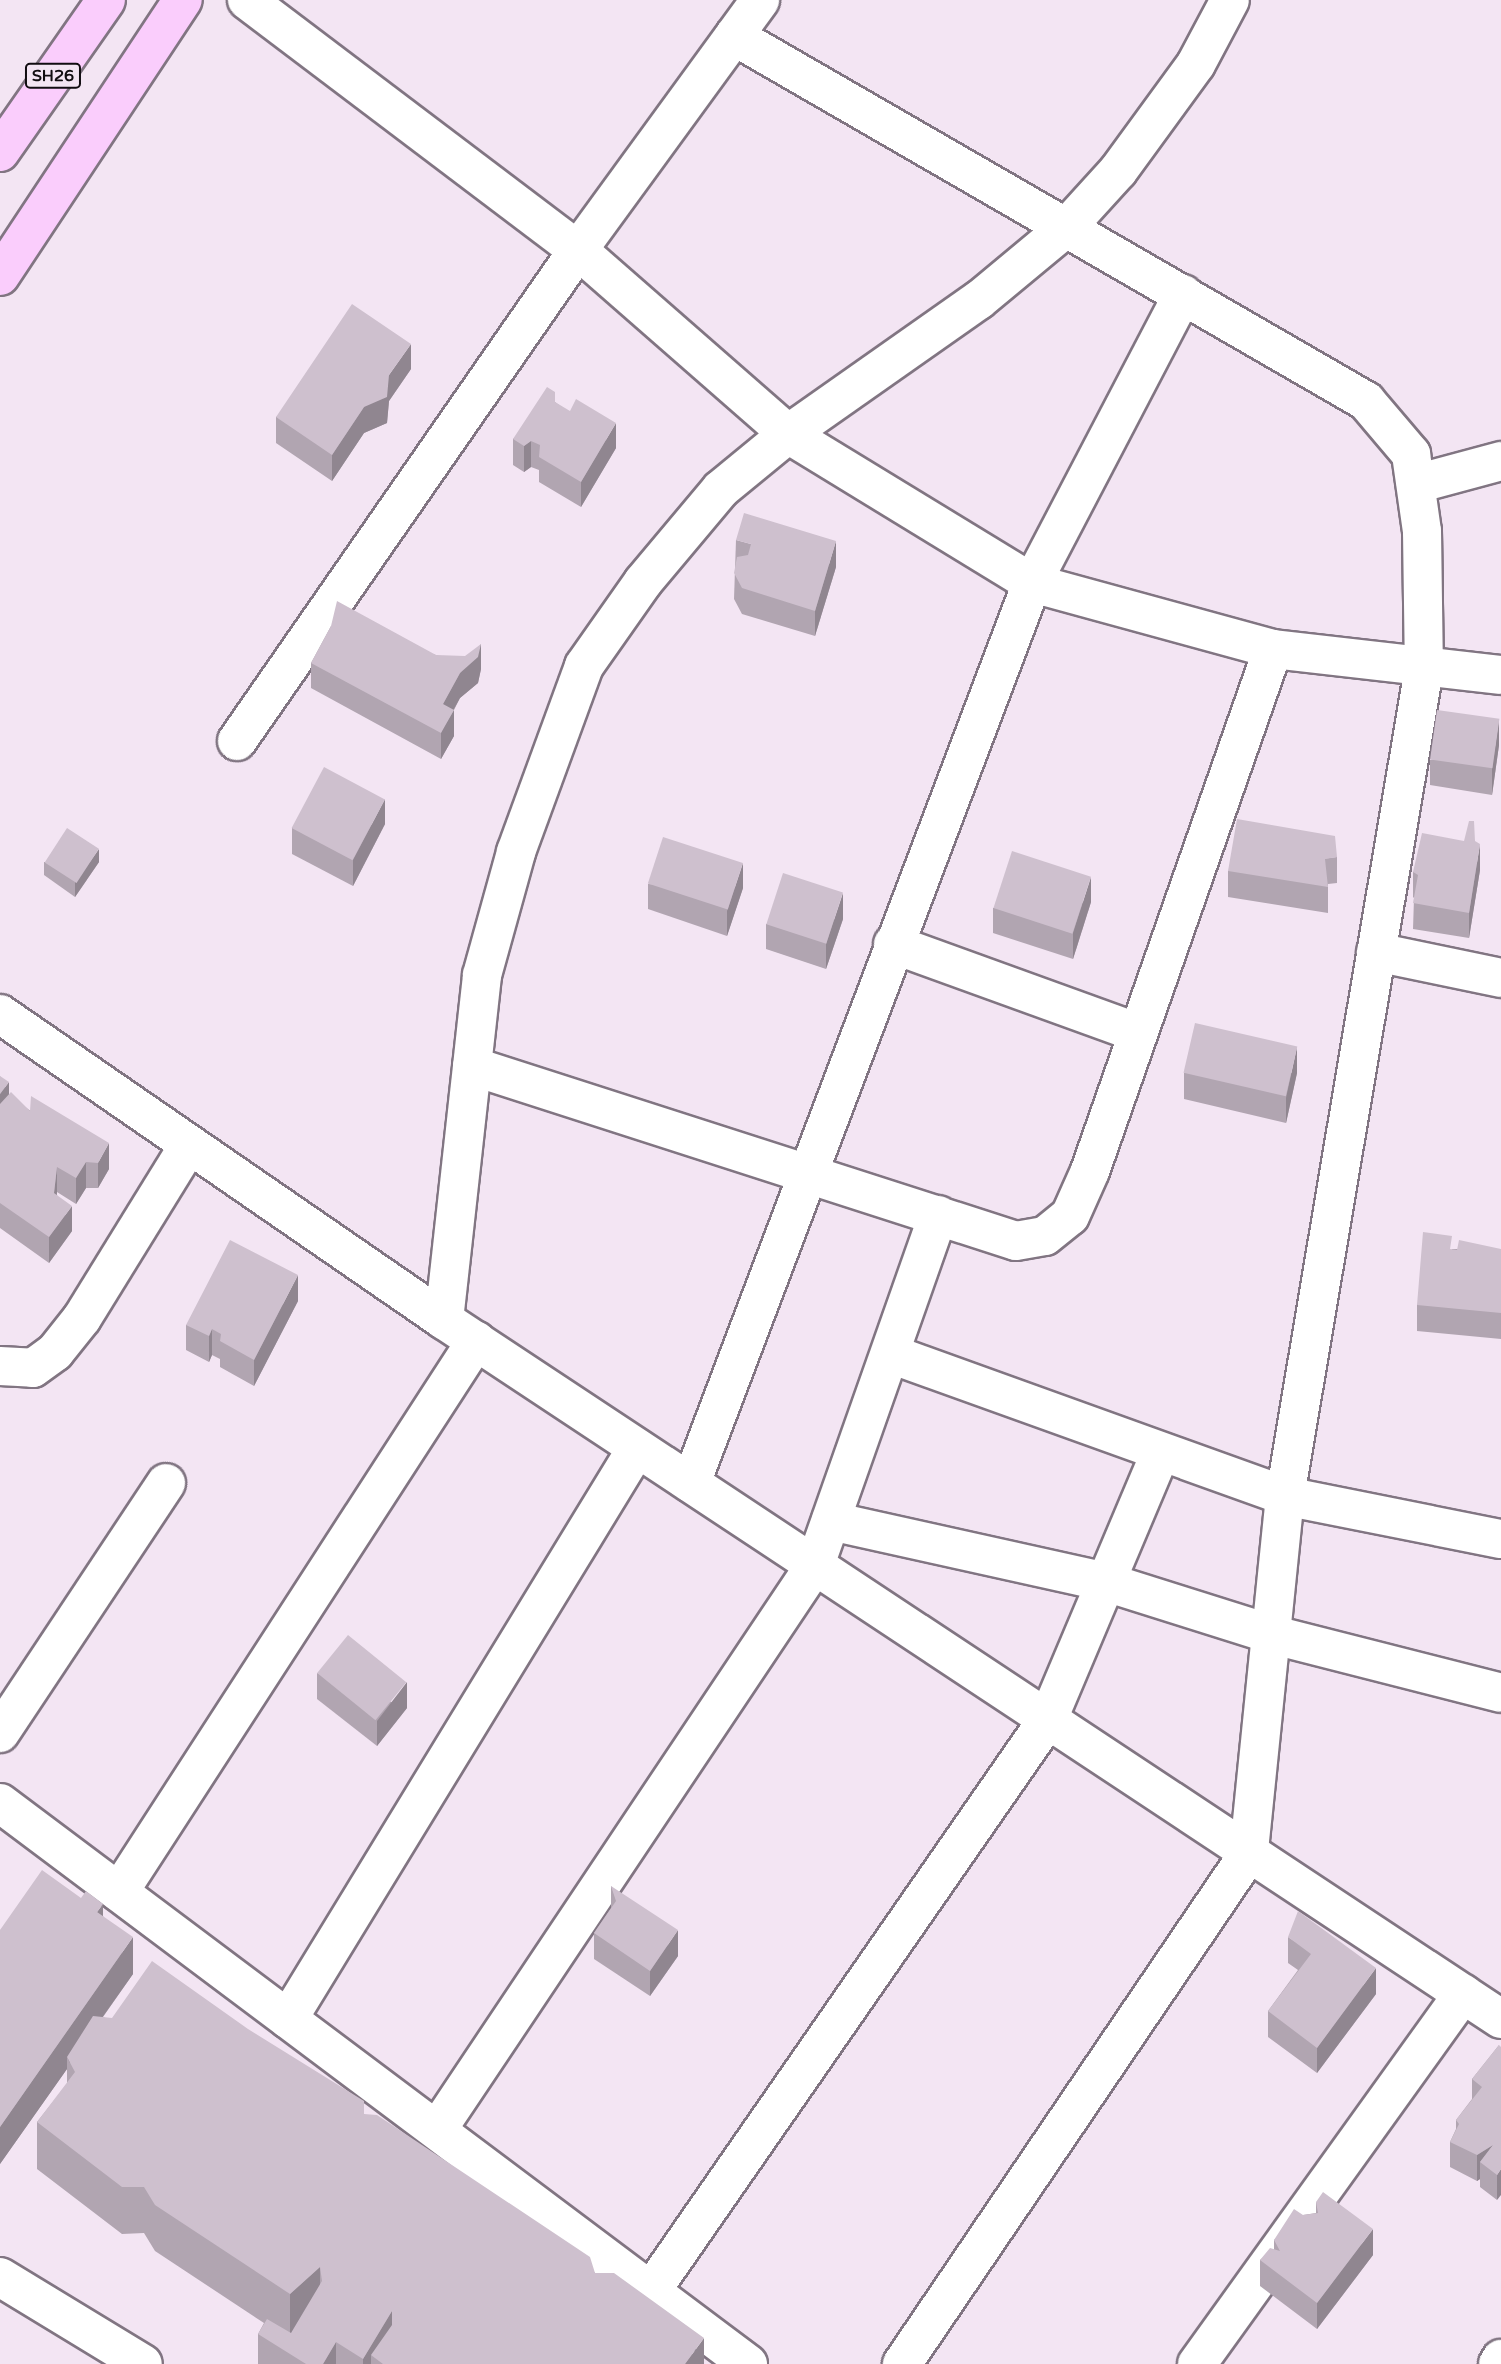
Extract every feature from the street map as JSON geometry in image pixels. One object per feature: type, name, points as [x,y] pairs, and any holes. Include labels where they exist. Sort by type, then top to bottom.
[{"type":"main road","name":"SH26","points":[[0,152],[106,0]]},
{"type":"main road","points":[[0,276],[183,0]]},
{"type":"street","points":[[247,0],[578,250],[788,434],[1032,583],[1273,649],[1424,669],[1501,675]]},
{"type":"street","points":[[237,741],[578,250],[760,0]]},
{"type":"street","points":[[444,1320],[482,975],[516,852],[584,666],[643,582],[721,489],[788,434],[979,300],[1067,227],[1118,171],[1188,74],[1230,0]]},
{"type":"street","points":[[734,36],[1366,401],[1411,454],[1416,484],[1424,669],[1285,1496],[1274,1635],[1249,1853],[902,2364]]},
{"type":"street","points":[[691,1483],[1032,583],[1183,295]]},
{"type":"street","points":[[1416,484],[1501,461]]},
{"type":"street","points":[[472,1066],[1016,1241],[1045,1236],[1070,1216],[1090,1171],[1136,1032],[1273,649]]},
{"type":"street","points":[[893,944],[1136,1032]]},
{"type":"street","points":[[1376,952],[1501,978]]},
{"type":"street","points":[[0,1014],[444,1320],[1501,2019]]},
{"type":"street","points":[[0,1366],[33,1368],[55,1352],[82,1318],[189,1145]]},
{"type":"street","points":[[437,2130],[815,1565],[938,1215]]},
{"type":"street","points":[[119,1892],[476,1341]]},
{"type":"street","points":[[891,1354],[1160,1454],[1285,1496],[1501,1539]]},
{"type":"street","points":[[288,2019],[637,1448]]},
{"type":"street","points":[[651,2291],[1048,1719],[1160,1454]]},
{"type":"street","points":[[0,1733],[166,1483]]},
{"type":"street","points":[[831,1521],[1106,1582],[1274,1635],[1501,1693]]},
{"type":"street","points":[[0,1803],[748,2364]]},
{"type":"street","points":[[1197,2364],[1463,1994]]},
{"type":"street","points":[[0,2277],[143,2364]]},
{"type":"street","points":[[1498,2364],[1501,2359]]},
{"type":"building","points":[[352,304],[411,344],[389,375],[387,397],[364,407],[332,455],[276,417]]},
{"type":"building","points":[[547,387],[555,392],[555,402],[570,411],[576,399],[616,423],[581,482],[539,457],[540,445],[531,441],[524,446],[513,439]]},
{"type":"building","points":[[744,513],[836,541],[815,611],[742,588],[734,573],[737,557],[748,555],[751,544],[736,540]]},
{"type":"building","points":[[337,601],[436,655],[465,656],[481,644],[478,657],[460,673],[443,704],[454,710],[441,733],[311,663],[331,626]]},
{"type":"building","points":[[1437,710],[1499,719],[1492,768],[1430,760]]},
{"type":"building","points":[[324,767],[385,799],[353,860],[292,828]]},
{"type":"building","points":[[1237,819],[1335,836],[1337,857],[1325,859],[1328,887],[1228,871]]},
{"type":"building","points":[[1469,821],[1474,821],[1475,841],[1480,844],[1469,913],[1413,903],[1418,875],[1413,872],[1422,833],[1464,841]]},
{"type":"building","points":[[67,828],[99,849],[77,883],[45,862]]},
{"type":"building","points":[[663,837],[743,863],[728,910],[648,884]]},
{"type":"building","points":[[1012,851],[1091,877],[1072,934],[993,908]]},
{"type":"building","points":[[783,873],[843,892],[826,944],[766,924]]},
{"type":"building","points":[[1195,1023],[1297,1047],[1286,1096],[1184,1073]]},
{"type":"building","points":[[0,1076],[9,1082],[0,1094]]},
{"type":"building","points":[[11,1092],[30,1111],[31,1096],[109,1143],[98,1163],[86,1162],[76,1178],[57,1167],[54,1193],[72,1206],[49,1237],[0,1203],[0,1104]]},
{"type":"building","points":[[1423,1232],[1452,1236],[1450,1249],[1457,1250],[1459,1240],[1501,1249],[1501,1313],[1417,1305]]},
{"type":"building","points":[[230,1240],[298,1275],[254,1360],[220,1341],[221,1334],[212,1329],[209,1336],[186,1325]]},
{"type":"building","points":[[348,1635],[406,1682],[375,1720],[317,1673]]},
{"type":"building","points":[[42,1870],[81,1898],[86,1891],[103,1904],[97,1912],[133,1937],[0,2127],[0,1930]]},
{"type":"building","points":[[611,1886],[678,1930],[650,1971],[594,1933],[616,1901]]},
{"type":"building","points":[[1298,1911],[1376,1968],[1317,2048],[1268,2011],[1311,1954],[1288,1937]]},
{"type":"building","points":[[152,1961],[248,2029],[364,2101],[364,2114],[377,2115],[590,2257],[595,2273],[614,2273],[704,2338],[685,2364],[383,2364],[371,2355],[392,2325],[392,2311],[363,2359],[336,2342],[323,2364],[306,2364],[258,2334],[267,2319],[291,2333],[322,2281],[320,2267],[290,2294],[155,2205],[144,2187],[122,2187],[37,2122],[75,2072],[67,2057],[93,2016],[112,2018]]},
{"type":"building","points":[[1499,2045],[1501,2169],[1497,2175],[1480,2162],[1493,2145],[1477,2155],[1450,2142],[1459,2124],[1456,2120],[1482,2087],[1472,2079]]},
{"type":"building","points":[[1323,2192],[1373,2229],[1317,2303],[1260,2260],[1270,2248],[1280,2251],[1274,2240],[1294,2209],[1303,2215],[1318,2213],[1316,2202]]}]
